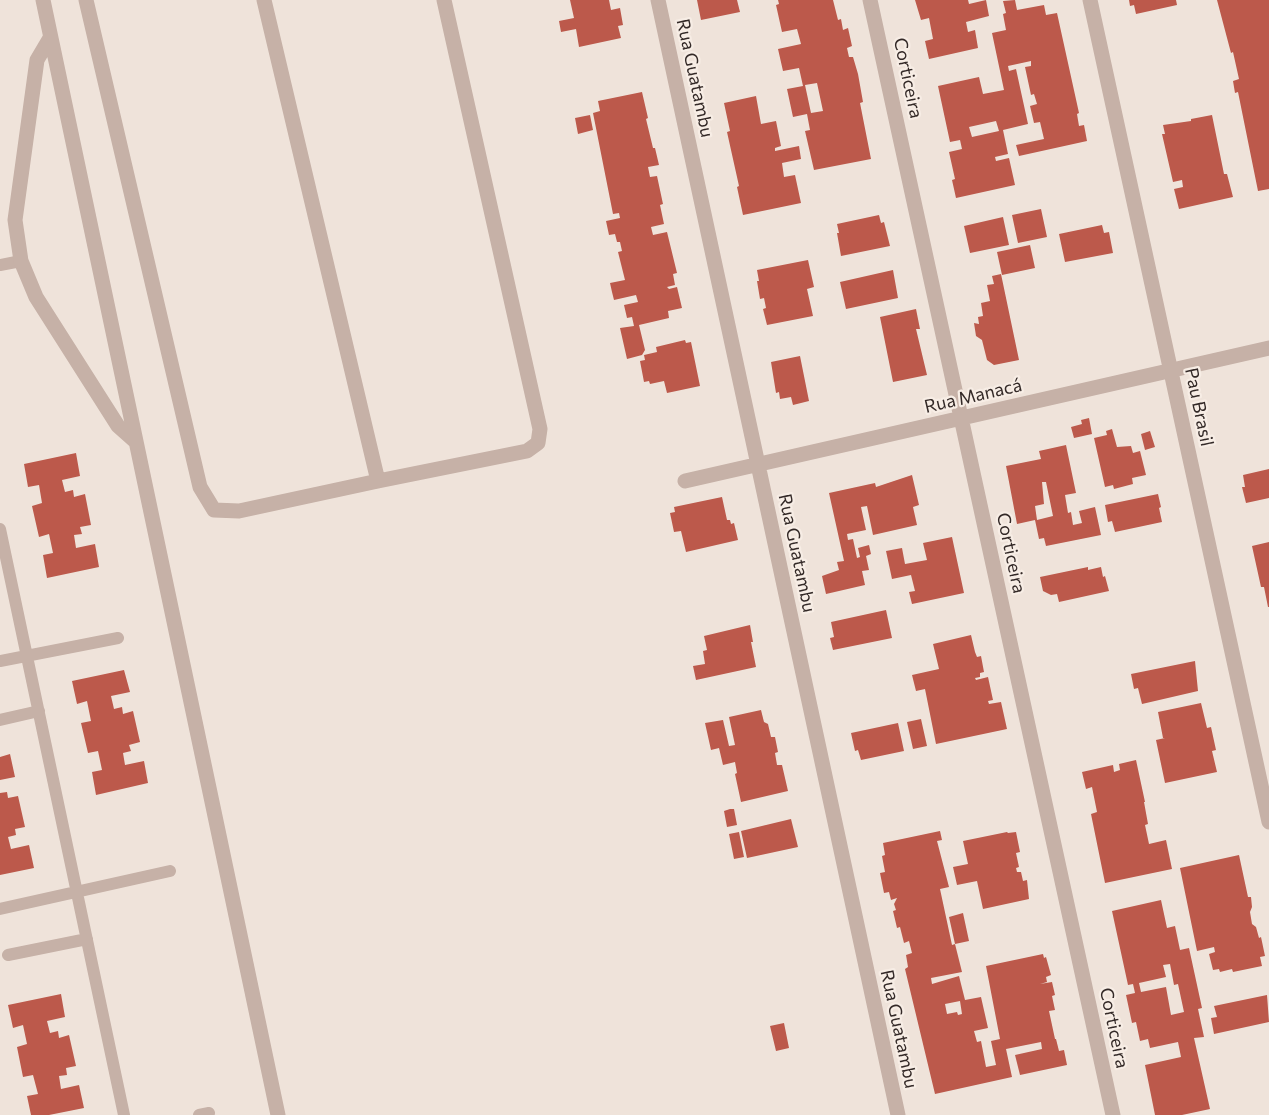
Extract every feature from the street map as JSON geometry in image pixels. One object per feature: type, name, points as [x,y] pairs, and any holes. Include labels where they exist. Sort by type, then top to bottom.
[{"type":"street","points":[[43,0],[278,1115]]},
{"type":"street","points":[[86,0],[200,487],[214,510],[239,511],[527,451],[538,443],[540,429],[444,0]]},
{"type":"street","points":[[264,0],[378,481]]},
{"type":"street","name":"Rua Guatambu","points":[[658,0],[898,1115]]},
{"type":"street","name":"Corticeira","points":[[870,0],[1113,1115]]},
{"type":"street","name":"Pau Brasil","points":[[1090,0],[1269,822]]},
{"type":"street","points":[[50,38],[37,60],[15,220],[21,261],[42,306],[118,426],[136,442]]},
{"type":"street","name":"Rua Manacá","points":[[685,482],[1269,348]]},
{"type":"lane","points":[[0,266],[21,261]]},
{"type":"lane","points":[[0,529],[124,1115]]},
{"type":"lane","points":[[0,662],[118,638]]},
{"type":"lane","points":[[0,720],[39,711]]},
{"type":"lane","points":[[0,909],[171,872]]},
{"type":"lane","points":[[8,955],[87,939]]},
{"type":"building","points":[[570,0],[609,0],[611,10],[620,8],[623,25],[618,26],[621,38],[579,47],[576,29],[561,32],[559,21],[574,18]]},
{"type":"building","points":[[697,0],[737,0],[740,12],[701,20]]},
{"type":"building","points":[[778,0],[833,0],[843,30],[848,28],[852,46],[847,48],[849,57],[853,57],[858,74],[863,102],[860,103],[871,159],[814,170],[805,131],[810,130],[807,114],[793,117],[787,89],[803,86],[799,68],[783,71],[778,49],[801,44],[797,29],[782,32],[776,5],[779,4]],"holes":[[[817,83],[823,111],[811,113],[805,85]]]},
{"type":"building","points":[[915,0],[968,0],[969,4],[986,0],[989,16],[966,22],[968,32],[975,30],[978,48],[929,59],[925,41],[933,39],[929,18],[921,20]]},
{"type":"building","points":[[1015,0],[1017,10],[1044,5],[1046,15],[1057,13],[1079,113],[1077,114],[1079,126],[1084,125],[1087,141],[1019,156],[1016,145],[1044,139],[1040,122],[1034,123],[1030,106],[1037,104],[1034,94],[1031,95],[1025,67],[1031,66],[1031,61],[1008,66],[1009,71],[1016,69],[1028,124],[1003,130],[1008,154],[995,157],[996,161],[1009,158],[1015,185],[956,198],[952,180],[955,179],[949,152],[962,149],[960,140],[950,142],[938,86],[979,77],[983,94],[1004,90],[992,33],[1006,30],[1003,1]],"holes":[[[996,121],[999,131],[972,137],[969,127]]]},
{"type":"building","points":[[1129,0],[1176,0],[1177,5],[1136,14],[1134,5],[1130,6]]},
{"type":"building","points":[[1217,0],[1269,0],[1269,189],[1258,191],[1238,92],[1235,93],[1233,81],[1239,79]]},
{"type":"building","points":[[642,92],[648,118],[646,119],[659,165],[648,167],[650,177],[657,176],[663,204],[660,205],[664,224],[651,227],[653,235],[667,232],[677,273],[673,274],[675,285],[667,287],[669,289],[677,287],[682,308],[668,311],[669,318],[639,325],[645,350],[642,355],[627,359],[620,328],[634,326],[632,317],[627,318],[624,305],[638,302],[636,295],[614,300],[612,292],[610,283],[625,280],[618,252],[622,251],[620,242],[617,242],[615,234],[609,235],[606,221],[620,218],[619,213],[613,214],[593,113],[600,111],[598,101]]},
{"type":"building","points":[[756,96],[761,124],[776,121],[781,146],[775,148],[775,151],[799,146],[801,159],[782,163],[784,177],[795,175],[801,203],[743,215],[727,132],[730,131],[724,103]]},
{"type":"building","points":[[590,115],[593,130],[578,134],[575,118]]},
{"type":"building","points":[[1212,115],[1224,174],[1227,174],[1233,197],[1179,209],[1174,189],[1183,187],[1182,180],[1173,182],[1162,134],[1165,134],[1163,125]]},
{"type":"building","points":[[1041,209],[1047,237],[1018,243],[1012,215]]},
{"type":"building","points":[[879,215],[881,223],[884,222],[890,246],[841,256],[837,224]]},
{"type":"building","points":[[1003,217],[1009,245],[970,253],[964,226]]},
{"type":"building","points":[[1102,225],[1104,233],[1109,232],[1113,253],[1065,262],[1059,234]]},
{"type":"building","points":[[1030,245],[1035,268],[1002,275],[997,252]]},
{"type":"building","points":[[808,260],[814,287],[807,289],[813,316],[767,325],[763,309],[766,308],[764,298],[760,299],[757,270]]},
{"type":"building","points":[[893,270],[898,298],[846,309],[840,282]]},
{"type":"building","points":[[1001,274],[1019,360],[994,365],[987,360],[982,340],[976,336],[974,323],[979,324],[978,317],[983,316],[981,303],[990,301],[987,285],[994,284],[992,276]]},
{"type":"building","points":[[916,309],[920,329],[916,329],[927,375],[893,382],[880,317]]},
{"type":"building","points":[[685,340],[686,343],[691,342],[700,386],[667,393],[664,381],[650,384],[649,381],[644,382],[640,361],[645,360],[644,355],[657,352],[656,347]]},
{"type":"building","points":[[800,356],[809,401],[793,405],[791,397],[780,399],[779,392],[776,393],[771,362]]},
{"type":"building","points":[[1089,418],[1092,434],[1074,438],[1071,427],[1082,424],[1081,420]]},
{"type":"building","points":[[1112,429],[1117,447],[1131,446],[1133,453],[1140,451],[1146,475],[1132,478],[1133,484],[1114,489],[1113,485],[1105,487],[1094,438],[1107,435],[1106,431]]},
{"type":"building","points":[[1150,431],[1155,447],[1145,450],[1141,434]]},
{"type":"building","points":[[1066,445],[1076,493],[1065,495],[1068,513],[1071,512],[1073,525],[1082,523],[1079,511],[1095,507],[1101,535],[1046,546],[1044,538],[1039,539],[1035,520],[1017,524],[1006,466],[1041,459],[1039,451]],"holes":[[[1042,482],[1046,482],[1053,516],[1037,520],[1035,506],[1044,504]]]},
{"type":"building","points":[[76,453],[80,476],[62,480],[65,492],[73,490],[74,497],[85,494],[91,525],[80,527],[82,534],[74,535],[76,548],[95,544],[99,567],[47,578],[43,555],[53,553],[49,534],[39,537],[32,506],[42,503],[39,485],[28,487],[24,464]]},
{"type":"building","points":[[1269,469],[1269,498],[1246,503],[1242,487],[1245,487],[1243,475]]},
{"type":"building","points":[[912,475],[919,505],[913,507],[917,525],[873,535],[867,506],[861,507],[866,530],[847,534],[848,540],[853,539],[857,558],[860,557],[858,548],[869,545],[871,554],[866,556],[869,570],[862,571],[865,585],[826,594],[822,576],[839,570],[837,562],[844,561],[829,493],[875,483],[876,487]]},
{"type":"building","points":[[1158,494],[1162,522],[1115,532],[1112,521],[1108,522],[1105,505]]},
{"type":"building","points":[[722,497],[727,520],[730,520],[731,524],[734,523],[738,540],[686,552],[681,531],[674,532],[670,513],[675,512],[674,507]]},
{"type":"building","points":[[952,537],[964,593],[912,604],[909,592],[915,591],[911,575],[892,579],[886,551],[902,548],[905,564],[927,560],[923,543]]},
{"type":"building","points":[[1269,542],[1269,607],[1268,607],[1252,546]]},
{"type":"building","points":[[1088,567],[1088,570],[1101,567],[1109,591],[1059,602],[1057,594],[1051,595],[1043,591],[1040,577]]},
{"type":"building","points":[[886,610],[892,638],[833,650],[830,638],[834,637],[831,622]]},
{"type":"building","points":[[750,625],[756,667],[696,680],[693,666],[705,664],[703,651],[707,650],[704,636]]},
{"type":"building","points":[[971,635],[977,657],[981,656],[984,672],[980,673],[980,677],[975,678],[976,680],[988,677],[993,700],[988,701],[989,704],[1001,702],[1007,729],[936,744],[925,689],[916,691],[912,675],[939,669],[933,644]]},
{"type":"building","points":[[1195,661],[1198,691],[1142,704],[1138,688],[1134,689],[1131,674]]},
{"type":"building","points":[[124,670],[130,692],[111,696],[114,709],[122,707],[123,714],[133,711],[140,742],[129,745],[131,751],[123,753],[125,765],[144,761],[148,783],[96,795],[92,772],[102,770],[98,751],[88,753],[81,723],[91,721],[87,701],[77,704],[72,681]]},
{"type":"building","points":[[1201,703],[1207,728],[1211,727],[1216,750],[1212,751],[1217,772],[1165,783],[1156,740],[1165,738],[1163,738],[1158,712]]},
{"type":"building","points":[[761,710],[771,737],[775,737],[778,752],[775,753],[777,765],[782,765],[788,791],[741,802],[735,762],[723,765],[719,748],[711,750],[705,723],[723,720],[729,746],[735,745],[729,717]]},
{"type":"building","points":[[921,719],[927,746],[913,749],[907,722]]},
{"type":"building","points":[[898,723],[904,751],[861,760],[858,750],[855,751],[851,733]]},
{"type":"building","points":[[10,754],[15,777],[0,780],[0,757]]},
{"type":"building","points":[[1136,760],[1145,802],[1148,824],[1145,825],[1149,844],[1166,840],[1172,869],[1105,883],[1091,814],[1097,812],[1092,787],[1086,789],[1082,772],[1113,765],[1114,772],[1120,770],[1119,764]]},
{"type":"building","points":[[7,792],[8,798],[18,796],[25,827],[15,829],[16,835],[8,837],[11,849],[29,845],[34,868],[0,875],[0,793]]},
{"type":"building","points":[[734,809],[737,825],[727,827],[724,811]]},
{"type":"building","points":[[791,819],[798,847],[747,858],[741,831]]},
{"type":"building","points":[[940,831],[942,840],[937,841],[949,887],[940,889],[952,945],[955,944],[962,972],[931,978],[932,984],[959,976],[965,1000],[981,997],[988,1028],[974,1031],[977,1042],[981,1041],[986,1067],[996,1065],[991,1041],[1000,1039],[986,966],[1043,954],[1051,975],[1046,977],[1047,982],[1040,984],[1052,982],[1055,1010],[1049,1011],[1059,1051],[1064,1050],[1067,1065],[1020,1075],[1015,1055],[1042,1049],[1041,1042],[1006,1049],[1012,1077],[935,1094],[905,969],[908,967],[906,955],[912,953],[909,941],[904,943],[900,927],[897,928],[893,911],[896,910],[894,904],[897,898],[891,900],[889,892],[884,893],[880,873],[885,872],[882,856],[885,855],[883,843]],"holes":[[[960,1001],[962,1014],[958,1015],[957,1012],[947,1014],[945,1004]]]},
{"type":"building","points":[[739,832],[744,857],[734,859],[729,834]]},
{"type":"building","points":[[1016,832],[1020,852],[1016,853],[1019,867],[1016,868],[1017,872],[1021,872],[1023,881],[1027,880],[1029,899],[983,909],[977,881],[957,885],[953,867],[968,864],[963,841]]},
{"type":"building","points":[[1239,855],[1248,897],[1251,897],[1252,924],[1256,927],[1259,938],[1261,937],[1265,956],[1260,957],[1262,966],[1233,972],[1232,969],[1220,972],[1219,969],[1213,970],[1209,954],[1215,952],[1214,947],[1197,951],[1180,868]]},
{"type":"building","points":[[1161,900],[1167,928],[1175,926],[1180,950],[1189,948],[1202,1008],[1198,1009],[1204,1037],[1194,1038],[1210,1109],[1182,1115],[1155,1115],[1145,1065],[1181,1057],[1178,1042],[1150,1048],[1148,1039],[1140,1041],[1136,1022],[1132,1023],[1126,995],[1135,993],[1133,984],[1128,985],[1112,911]],"holes":[[[1170,964],[1174,985],[1178,984],[1184,1012],[1171,1015],[1166,987],[1141,992],[1139,983],[1166,977],[1163,965]]]},
{"type":"building","points":[[963,913],[969,941],[955,944],[949,917]]},
{"type":"building","points":[[61,994],[65,1017],[47,1021],[50,1033],[58,1031],[59,1038],[69,1035],[76,1066],[66,1068],[67,1075],[59,1076],[61,1089],[79,1085],[84,1108],[49,1115],[31,1115],[27,1096],[38,1094],[33,1075],[23,1077],[17,1047],[27,1044],[23,1025],[13,1028],[8,1005]]},
{"type":"building","points":[[1267,995],[1269,1022],[1214,1034],[1211,1018],[1217,1017],[1214,1006]]},
{"type":"building","points":[[784,1023],[789,1048],[776,1051],[770,1026]]}]
